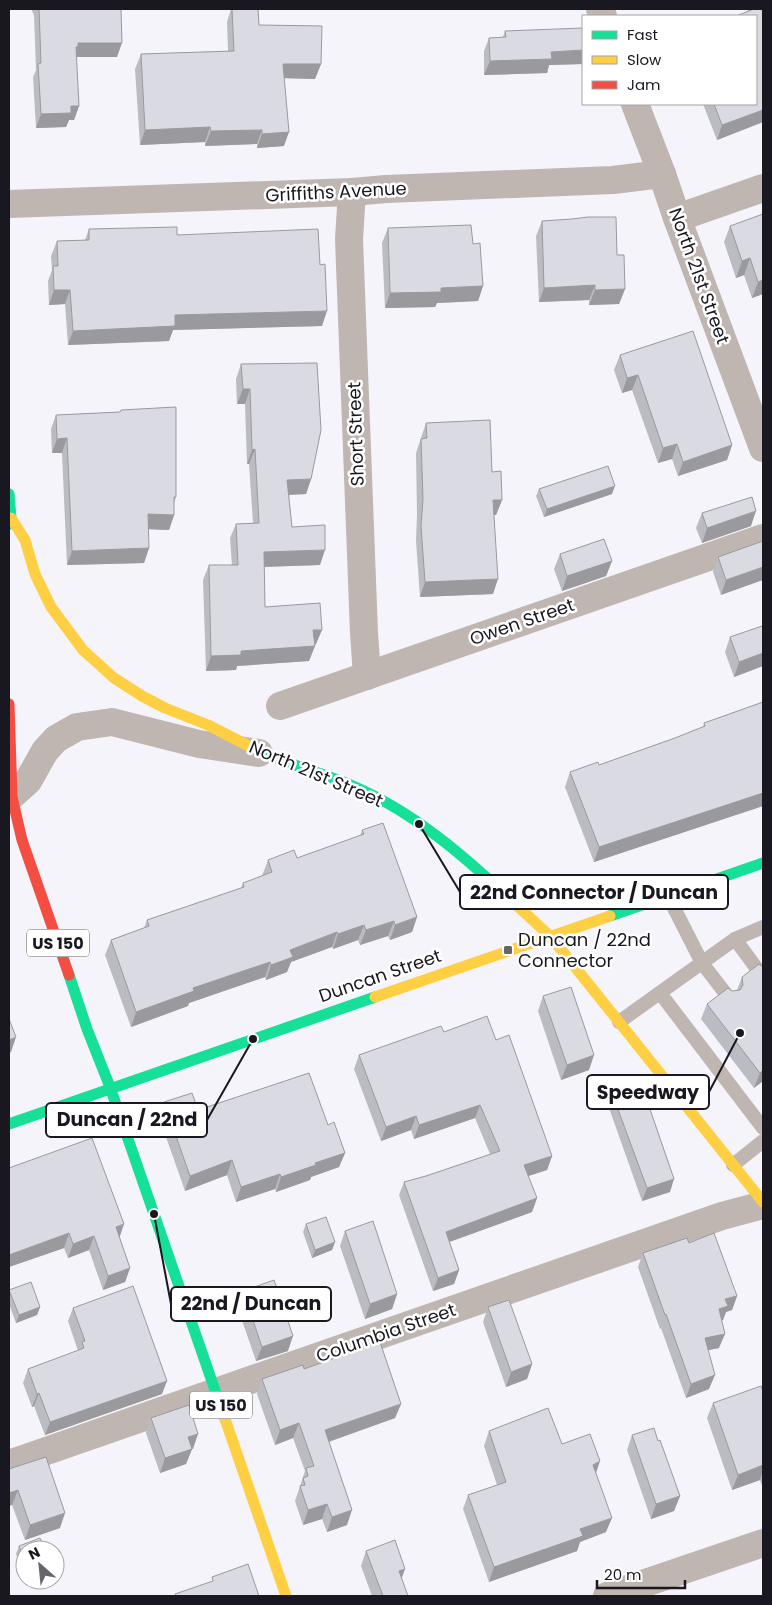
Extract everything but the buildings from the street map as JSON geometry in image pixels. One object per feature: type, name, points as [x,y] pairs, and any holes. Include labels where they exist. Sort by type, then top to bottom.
[{"type":"main road","points":[[9,494],[9,512]]},
{"type":"main road","name":"North 21st Street","points":[[9,512],[25,540],[35,574],[50,607],[83,650],[114,678],[165,708],[208,725],[268,755],[353,786],[387,803],[442,840],[484,875],[550,937],[734,1164],[763,1203]]},
{"type":"main road","name":"US 150","points":[[9,704],[10,797],[22,840],[87,1029],[110,1087],[286,1596]]},
{"type":"main road","name":"Duncan Street","points":[[9,1124],[110,1087],[550,937],[763,862]]},
{"type":"street","name":"North 21st Street","points":[[635,105],[763,448]]},
{"type":"street","name":"Griffiths Avenue","points":[[9,204],[352,192],[396,188],[613,180],[662,174]]},
{"type":"street","points":[[677,218],[763,188]]},
{"type":"street","name":"Short Street","points":[[352,192],[349,239],[367,676]]},
{"type":"street","name":"Owen Street","points":[[280,706],[763,538]]},
{"type":"street","points":[[10,797],[28,781],[45,750],[56,739],[77,727],[112,722],[199,744],[268,755]]},
{"type":"street","name":"Columbia Street","points":[[9,1464],[763,1203]]},
{"type":"street","points":[[607,1596],[763,1543]]},
{"type":"lane","points":[[668,896],[702,964],[729,998]]},
{"type":"lane","points":[[619,1022],[735,939],[763,927]]},
{"type":"lane","points":[[735,939],[763,977]]},
{"type":"lane","points":[[660,993],[763,1128]]},
{"type":"lane","points":[[734,1164],[763,1141]]},
{"type":"traffic: fast","points":[[9,494],[11,518],[9,524]]},
{"type":"traffic: fast","points":[[253,748],[277,759],[353,786],[396,808],[436,835],[510,899]]},
{"type":"traffic: fast","points":[[610,916],[763,863]]},
{"type":"traffic: fast","points":[[69,975],[87,1029],[110,1087],[225,1419]]},
{"type":"traffic: fast","points":[[9,1124],[375,997]]},
{"type":"traffic: slow","points":[[11,518],[25,540],[35,574],[51,607],[83,650],[114,678],[142,696],[165,708],[208,725],[253,748]]},
{"type":"traffic: slow","points":[[510,899],[551,937],[763,1202]]},
{"type":"traffic: slow","points":[[375,997],[610,916]]},
{"type":"traffic: slow","points":[[225,1419],[286,1596]]},
{"type":"traffic: jam","points":[[9,704],[12,797],[22,840],[69,975]]},
{"type":"place","name":"22nd Connector / Duncan","points":[[419,824]]},
{"type":"place","name":"Duncan / 22nd Connector","points":[[508,950]]},
{"type":"place","name":"Speedway","points":[[740,1033]]},
{"type":"place","name":"Duncan / 22nd","points":[[253,1039]]},
{"type":"place","name":"22nd / Duncan","points":[[154,1214]]}]
